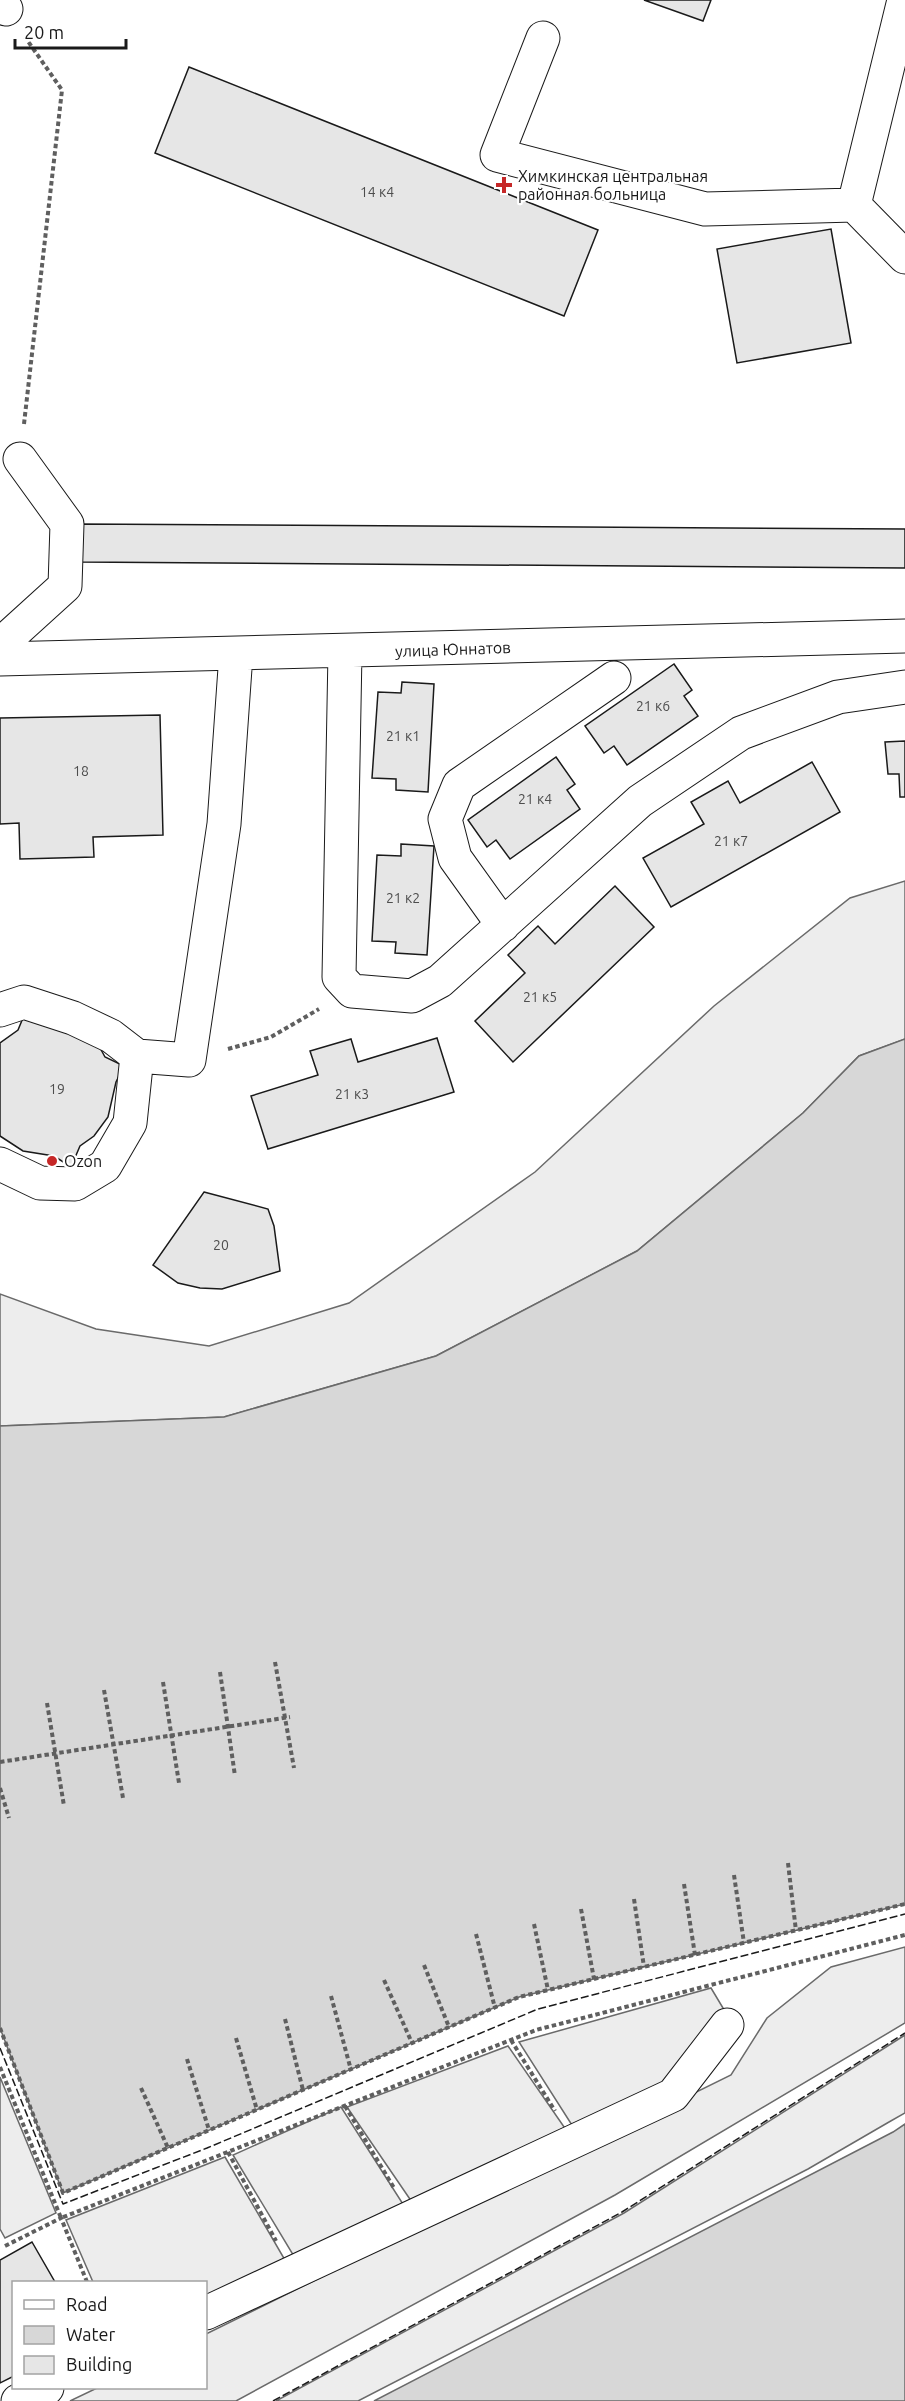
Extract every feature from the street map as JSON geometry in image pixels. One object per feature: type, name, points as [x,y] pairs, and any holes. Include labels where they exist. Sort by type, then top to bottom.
[{"type":"street","points":[[854,205],[904,0]]},
{"type":"street","points":[[543,38],[496,155],[705,208],[854,205],[905,257]]},
{"type":"street","points":[[0,645],[65,586],[66,525],[20,459]]},
{"type":"street","name":"улица Юннатов","points":[[0,659],[905,636]]},
{"type":"street","points":[[345,652],[339,977],[352,991],[412,996],[440,981],[640,801],[741,733],[838,697],[905,687]]},
{"type":"street","points":[[0,1011],[24,1002],[63,1015],[111,1036],[137,1056],[189,1060],[224,824],[236,654]]},
{"type":"street","points":[[503,925],[455,858],[445,819],[459,785],[614,678]]},
{"type":"street","points":[[0,1164],[40,1183],[75,1184],[105,1166],[130,1123],[137,1056]]},
{"type":"street","points":[[207,2313],[673,2095],[727,2025]]},
{"type":"street","points":[[18,2401],[45,2389]]},
{"type":"path","points":[[3,5],[62,90],[20,459]]},
{"type":"path","points":[[189,1060],[271,1036],[352,991]]},
{"type":"path","points":[[275,1662],[294,1768]]},
{"type":"path","points":[[220,1672],[236,1776]]},
{"type":"path","points":[[162,1682],[179,1783]]},
{"type":"path","points":[[104,1690],[123,1798]]},
{"type":"path","points":[[47,1703],[64,1806]]},
{"type":"path","points":[[0,1762],[290,1717]]},
{"type":"path","points":[[0,1788],[9,1818]]},
{"type":"path","points":[[788,1863],[796,1930]]},
{"type":"path","points":[[734,1875],[744,1943]]},
{"type":"path","points":[[684,1884],[695,1955]]},
{"type":"path","points":[[634,1899],[644,1967]]},
{"type":"path","points":[[0,2028],[63,2193],[519,1997],[905,1904]]},
{"type":"path","points":[[581,1909],[594,1979]]},
{"type":"path","points":[[534,1924],[548,1990]]},
{"type":"path","points":[[476,1934],[495,2008]]},
{"type":"path","points":[[5,2246],[62,2218],[536,2030],[905,1935]]},
{"type":"path","points":[[424,1965],[449,2027]]},
{"type":"path","points":[[384,1980],[412,2043]]},
{"type":"path","points":[[331,1996],[351,2070]]},
{"type":"path","points":[[285,2019],[303,2090]]},
{"type":"path","points":[[236,2038],[257,2110]]},
{"type":"path","points":[[511,2040],[574,2142]]},
{"type":"path","points":[[187,2059],[209,2130]]},
{"type":"path","points":[[0,2067],[86,2281]]},
{"type":"path","points":[[141,2088],[168,2148]]},
{"type":"path","points":[[345,2106],[412,2217]]},
{"type":"path","points":[[228,2152],[293,2272]]},
{"type":"shaded area","points":[[905,881],[905,1039],[859,1056],[803,1113],[637,1251],[436,1356],[224,1417],[0,1426],[0,1294],[96,1329],[209,1346],[349,1303],[535,1172],[714,1006],[850,898]]},
{"type":"shaded area","points":[[905,1947],[905,2023],[615,2195],[236,2401],[70,2401],[95,2389],[207,2389],[207,2334],[731,2075],[767,2018],[831,1967]]},
{"type":"shaded area","points":[[711,1988],[729,2018],[674,2089],[577,2133],[519,2042]]},
{"type":"shaded area","points":[[905,2035],[905,2113],[808,2169],[358,2401],[276,2401],[624,2213]]},
{"type":"shaded area","points":[[508,2046],[571,2137],[416,2208],[347,2107]]},
{"type":"shaded area","points":[[0,2077],[56,2213],[5,2238],[0,2229]]},
{"type":"shaded area","points":[[341,2107],[408,2212],[298,2263],[233,2155]]},
{"type":"shaded area","points":[[225,2157],[289,2267],[207,2305],[207,2281],[93,2281],[66,2220]]},
{"type":"water","points":[[905,1039],[905,1904],[519,1997],[63,2193],[0,2028],[0,1426],[224,1417],[436,1356],[637,1251],[803,1113],[859,1056]]},
{"type":"water","points":[[905,2124],[905,2401],[374,2401],[893,2132]]},
{"type":"building","points":[[644,0],[711,0],[703,21]]},
{"type":"building","points":[[189,67],[598,230],[564,316],[155,153]]},
{"type":"building","points":[[831,229],[851,343],[737,363],[717,249]]},
{"type":"building","points":[[78,524],[905,529],[905,568],[79,562]]},
{"type":"building","points":[[674,664],[692,690],[684,696],[698,716],[627,765],[614,746],[604,753],[585,726]]},
{"type":"building","points":[[402,682],[434,684],[428,792],[396,790],[396,779],[372,778],[378,692],[401,693]]},
{"type":"building","points":[[160,715],[163,835],[93,837],[94,857],[20,859],[19,823],[0,824],[0,718]]},
{"type":"building","points":[[905,741],[905,797],[900,797],[899,774],[888,774],[885,742]]},
{"type":"building","points":[[556,757],[575,784],[567,790],[580,809],[510,859],[496,840],[487,847],[468,820]]},
{"type":"building","points":[[812,762],[840,812],[671,907],[643,858],[704,824],[691,802],[728,781],[740,803]]},
{"type":"building","points":[[401,844],[434,846],[427,955],[395,953],[396,942],[372,941],[377,855],[401,856]]},
{"type":"building","points":[[615,886],[654,927],[513,1062],[475,1021],[525,973],[508,955],[538,926],[555,944]]},
{"type":"building","points":[[25,1013],[99,1046],[105,1057],[124,1066],[116,1082],[108,1117],[94,1136],[80,1146],[71,1167],[54,1156],[23,1151],[0,1136],[0,1043],[18,1030]]},
{"type":"building","points":[[437,1038],[454,1092],[268,1149],[251,1096],[318,1075],[310,1051],[351,1039],[358,1062]]},
{"type":"building","points":[[204,1192],[268,1209],[274,1226],[280,1271],[222,1289],[200,1288],[178,1283],[153,1265]]},
{"type":"building","points":[[32,2242],[54,2281],[12,2281],[12,2377],[0,2383],[0,2260]]},
{"type":"fence","points":[[0,2048],[63,2204],[207,2148],[538,2009],[905,1914]]},
{"type":"fence","points":[[273,2401],[622,2212],[905,2033]]},
{"type":"place","name":"Химкинская центральная районная больница","points":[[504,185]]},
{"type":"place","name":"Ozon","points":[[52,1161]]}]
